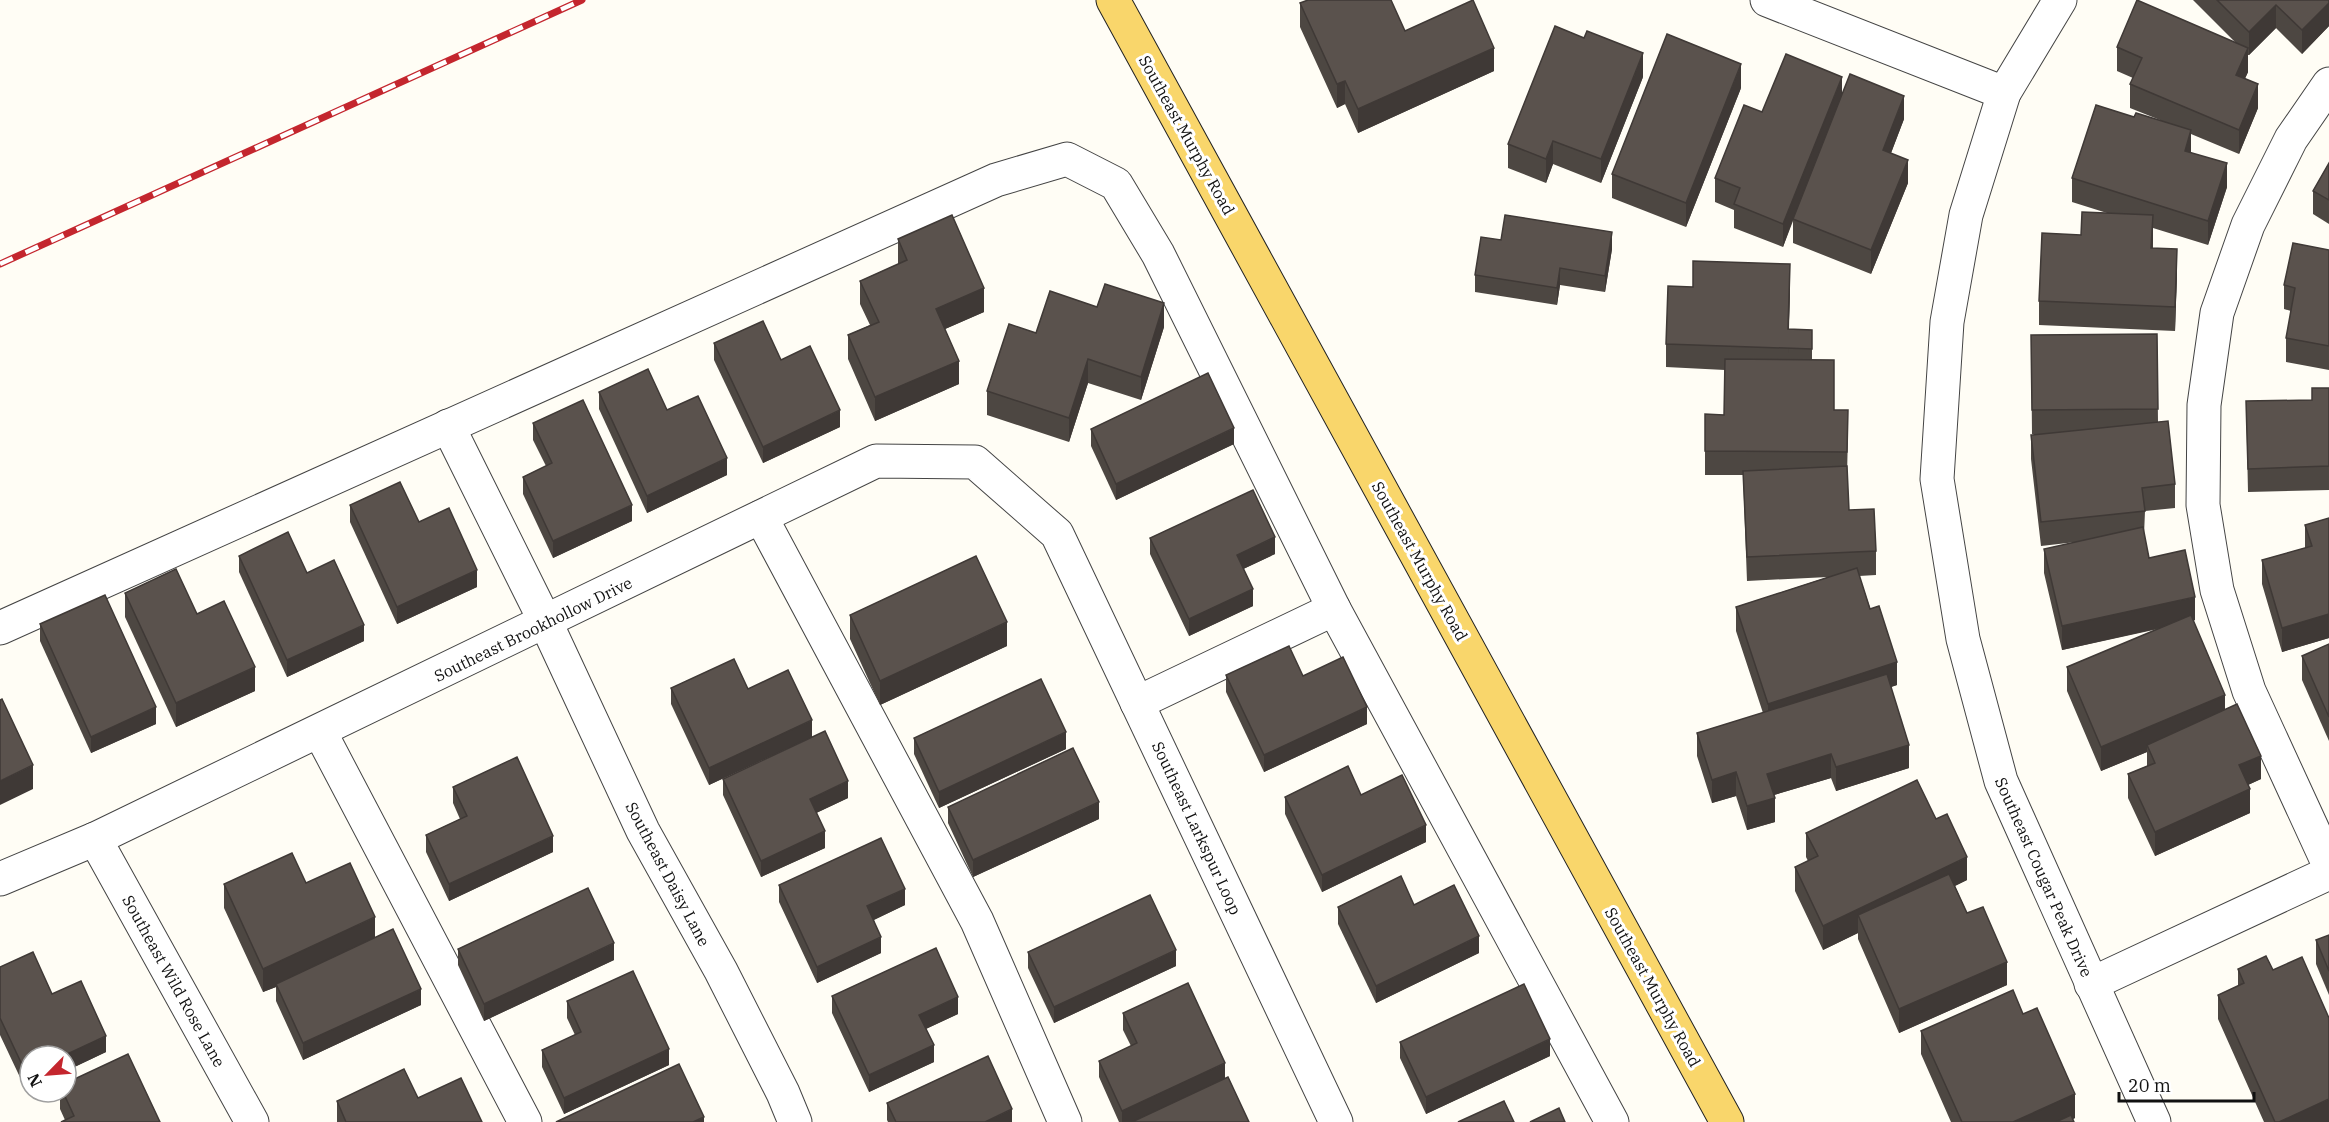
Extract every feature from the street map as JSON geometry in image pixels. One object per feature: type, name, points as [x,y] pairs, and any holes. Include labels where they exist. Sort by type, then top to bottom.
[{"type":"main road","name":"Southeast Murphy Road","points":[[1113,0],[1727,1122]]},
{"type":"street","points":[[1767,0],[2004,93]]},
{"type":"street","name":"Southeast Cougar Peak Drive","points":[[2060,0],[2004,93],[1966,214],[1947,322],[1936,479],[1963,639],[2001,781],[2154,1122]]},
{"type":"street","points":[[2329,84],[2291,139],[2248,225],[2217,313],[2204,405],[2203,505],[2217,590],[2249,691],[2329,866]]},
{"type":"street","points":[[0,628],[996,180],[1067,159],[1116,184],[1158,254],[1334,609],[1612,1122]]},
{"type":"street","name":"Southeast Daisy Lane","points":[[448,426],[546,623],[642,831],[721,971],[783,1093],[795,1122]]},
{"type":"street","name":"Southeast Brookhollow Drive","points":[[0,879],[95,839],[320,732],[876,461],[975,462],[1057,534]]},
{"type":"street","points":[[761,518],[977,921],[1065,1122]]},
{"type":"street","name":"Southeast Larkspur Loop","points":[[1057,534],[1336,1122]]},
{"type":"street","points":[[1137,704],[1334,609]]},
{"type":"street","points":[[320,732],[525,1122]]},
{"type":"street","name":"Southeast Wild Rose Lane","points":[[95,839],[252,1122]]},
{"type":"street","points":[[2091,984],[2329,873]]},
{"type":"building","points":[[1308,0],[1391,0],[1405,31],[1473,0],[1494,48],[1358,109],[1345,81],[1337,84],[1300,3]]},
{"type":"building","points":[[2137,0],[2248,48],[2236,75],[2258,84],[2239,130],[2130,84],[2142,58],[2117,47]]},
{"type":"building","points":[[2217,0],[2329,0],[2329,3],[2302,30],[2276,5],[2249,32]]},
{"type":"building","points":[[1555,26],[1584,38],[1587,31],[1643,53],[1601,159],[1553,141],[1546,159],[1508,144]]},
{"type":"building","points":[[1667,34],[1741,64],[1686,203],[1612,174]]},
{"type":"building","points":[[1786,54],[1842,77],[1783,224],[1734,204],[1740,188],[1715,178],[1744,105],[1762,112]]},
{"type":"building","points":[[1850,74],[1904,96],[1883,150],[1908,160],[1871,250],[1793,219]]},
{"type":"building","points":[[2096,105],[2134,117],[2136,113],[2191,130],[2185,151],[2227,163],[2208,221],[2072,178]]},
{"type":"building","points":[[2329,163],[2329,200],[2313,191]]},
{"type":"building","points":[[2082,212],[2153,215],[2151,248],[2177,249],[2175,307],[2039,301],[2042,233],[2081,235]]},
{"type":"building","points":[[952,215],[984,288],[936,309],[959,361],[875,397],[848,335],[879,322],[860,281],[907,260],[898,239]]},
{"type":"building","points":[[1505,215],[1612,232],[1605,276],[1560,268],[1557,288],[1475,275],[1481,237],[1501,240]]},
{"type":"building","points":[[2293,243],[2329,250],[2329,346],[2286,338],[2295,288],[2284,285]]},
{"type":"building","points":[[1693,261],[1790,264],[1788,329],[1812,330],[1812,349],[1666,344],[1668,286],[1693,287]]},
{"type":"building","points":[[1105,284],[1164,303],[1141,377],[1088,359],[1069,418],[987,391],[1009,324],[1036,333],[1050,291],[1097,307]]},
{"type":"building","points":[[763,321],[781,360],[810,346],[840,410],[763,447],[714,343]]},
{"type":"building","points":[[2157,334],[2158,409],[2032,410],[2031,335]]},
{"type":"building","points":[[1725,359],[1834,360],[1834,410],[1848,410],[1847,452],[1705,451],[1705,414],[1724,415]]},
{"type":"building","points":[[648,369],[667,410],[698,396],[727,458],[647,496],[599,392]]},
{"type":"building","points":[[1208,373],[1234,428],[1116,484],[1091,429]]},
{"type":"building","points":[[2312,388],[2329,388],[2329,466],[2248,469],[2246,401],[2312,400]]},
{"type":"building","points":[[583,400],[632,505],[553,541],[523,477],[552,463],[533,423]]},
{"type":"building","points":[[2168,421],[2175,484],[2142,488],[2145,511],[2041,522],[2031,435]]},
{"type":"building","points":[[1847,466],[1849,510],[1874,509],[1876,551],[1747,557],[1743,471]]},
{"type":"building","points":[[400,482],[419,522],[449,508],[477,570],[397,607],[350,505]]},
{"type":"building","points":[[1253,490],[1275,537],[1237,555],[1253,589],[1189,619],[1150,538]]},
{"type":"building","points":[[2329,518],[2329,614],[2282,628],[2262,560],[2312,546],[2305,525]]},
{"type":"building","points":[[2143,527],[2149,558],[2185,550],[2195,597],[2062,626],[2044,549]]},
{"type":"building","points":[[288,532],[307,573],[334,560],[364,625],[287,660],[239,556]]},
{"type":"building","points":[[976,556],[1007,622],[880,681],[850,615]]},
{"type":"building","points":[[1857,568],[1870,609],[1879,606],[1897,662],[1768,704],[1736,607]]},
{"type":"building","points":[[176,569],[197,614],[224,601],[255,667],[176,703],[125,593]]},
{"type":"building","points":[[105,595],[156,707],[91,737],[40,624]]},
{"type":"building","points":[[2191,615],[2225,695],[2101,747],[2067,667]]},
{"type":"building","points":[[2329,644],[2329,717],[2302,656]]},
{"type":"building","points":[[1289,646],[1303,676],[1343,657],[1367,707],[1264,755],[1226,675]]},
{"type":"building","points":[[734,659],[748,689],[788,670],[812,720],[709,768],[671,688]]},
{"type":"building","points":[[1887,674],[1909,745],[1836,767],[1831,754],[1767,774],[1775,798],[1747,806],[1736,772],[1712,780],[1697,733]]},
{"type":"building","points":[[1041,679],[1066,732],[939,792],[914,738]]},
{"type":"building","points":[[2,699],[33,765],[0,781],[0,700]]},
{"type":"building","points":[[2237,704],[2261,756],[2239,765],[2250,789],[2155,832],[2128,774],[2155,763],[2147,745]]},
{"type":"building","points":[[825,731],[848,781],[810,799],[825,831],[761,861],[723,779]]},
{"type":"building","points":[[1073,748],[1099,802],[973,860],[948,807]]},
{"type":"building","points":[[517,757],[553,836],[449,884],[426,835],[467,816],[453,787]]},
{"type":"building","points":[[1348,766],[1361,795],[1402,775],[1426,825],[1322,875],[1285,797]]},
{"type":"building","points":[[1917,780],[1936,819],[1947,814],[1967,857],[1823,926],[1795,867],[1818,856],[1806,833]]},
{"type":"building","points":[[881,838],[905,889],[867,906],[881,937],[817,967],[779,885]]},
{"type":"building","points":[[292,853],[306,883],[350,863],[375,917],[263,969],[224,884]]},
{"type":"building","points":[[1949,874],[1967,913],[1983,907],[2007,962],[1899,1009],[1858,915]]},
{"type":"building","points":[[1401,876],[1414,905],[1454,885],[1479,936],[1376,986],[1338,907]]},
{"type":"building","points":[[588,888],[614,943],[484,1004],[458,949]]},
{"type":"building","points":[[1150,895],[1176,950],[1054,1007],[1028,952]]},
{"type":"building","points":[[393,929],[421,989],[303,1043],[276,984]]},
{"type":"building","points":[[2329,935],[2329,971],[2316,940]]},
{"type":"building","points":[[936,948],[958,997],[919,1015],[934,1045],[869,1075],[832,996]]},
{"type":"building","points":[[33,952],[52,994],[81,981],[106,1036],[78,1049],[78,1044],[18,1044],[18,1056],[0,1018],[0,967]]},
{"type":"building","points":[[2266,956],[2273,970],[2302,957],[2329,1018],[2329,1099],[2279,1122],[2275,1122],[2218,995],[2244,983],[2238,969]]},
{"type":"building","points":[[633,971],[669,1049],[564,1098],[542,1050],[581,1032],[567,1001]]},
{"type":"building","points":[[1188,983],[1225,1063],[1122,1111],[1099,1061],[1137,1043],[1123,1013]]},
{"type":"building","points":[[1524,984],[1550,1039],[1426,1097],[1400,1042]]},
{"type":"building","points":[[2013,990],[2023,1014],[2037,1008],[2075,1094],[2013,1122],[1962,1122],[1921,1031]]},
{"type":"building","points":[[128,1054],[160,1122],[61,1122],[74,1116],[68,1104],[78,1104],[78,1077]]},
{"type":"building","points":[[988,1056],[1012,1109],[985,1122],[896,1122],[887,1103]]},
{"type":"building","points":[[679,1064],[704,1117],[693,1122],[556,1122]]},
{"type":"building","points":[[404,1069],[418,1098],[461,1078],[482,1122],[346,1122],[337,1101]]},
{"type":"building","points":[[1228,1077],[1249,1122],[1132,1122]]},
{"type":"building","points":[[1504,1101],[1514,1122],[1458,1122]]},
{"type":"building","points":[[1559,1108],[1565,1122],[1530,1122]]},
{"type":"building","points":[[2071,1115],[2074,1122],[2056,1122]]},
{"type":"railway","points":[[0,264],[582,0]]}]
